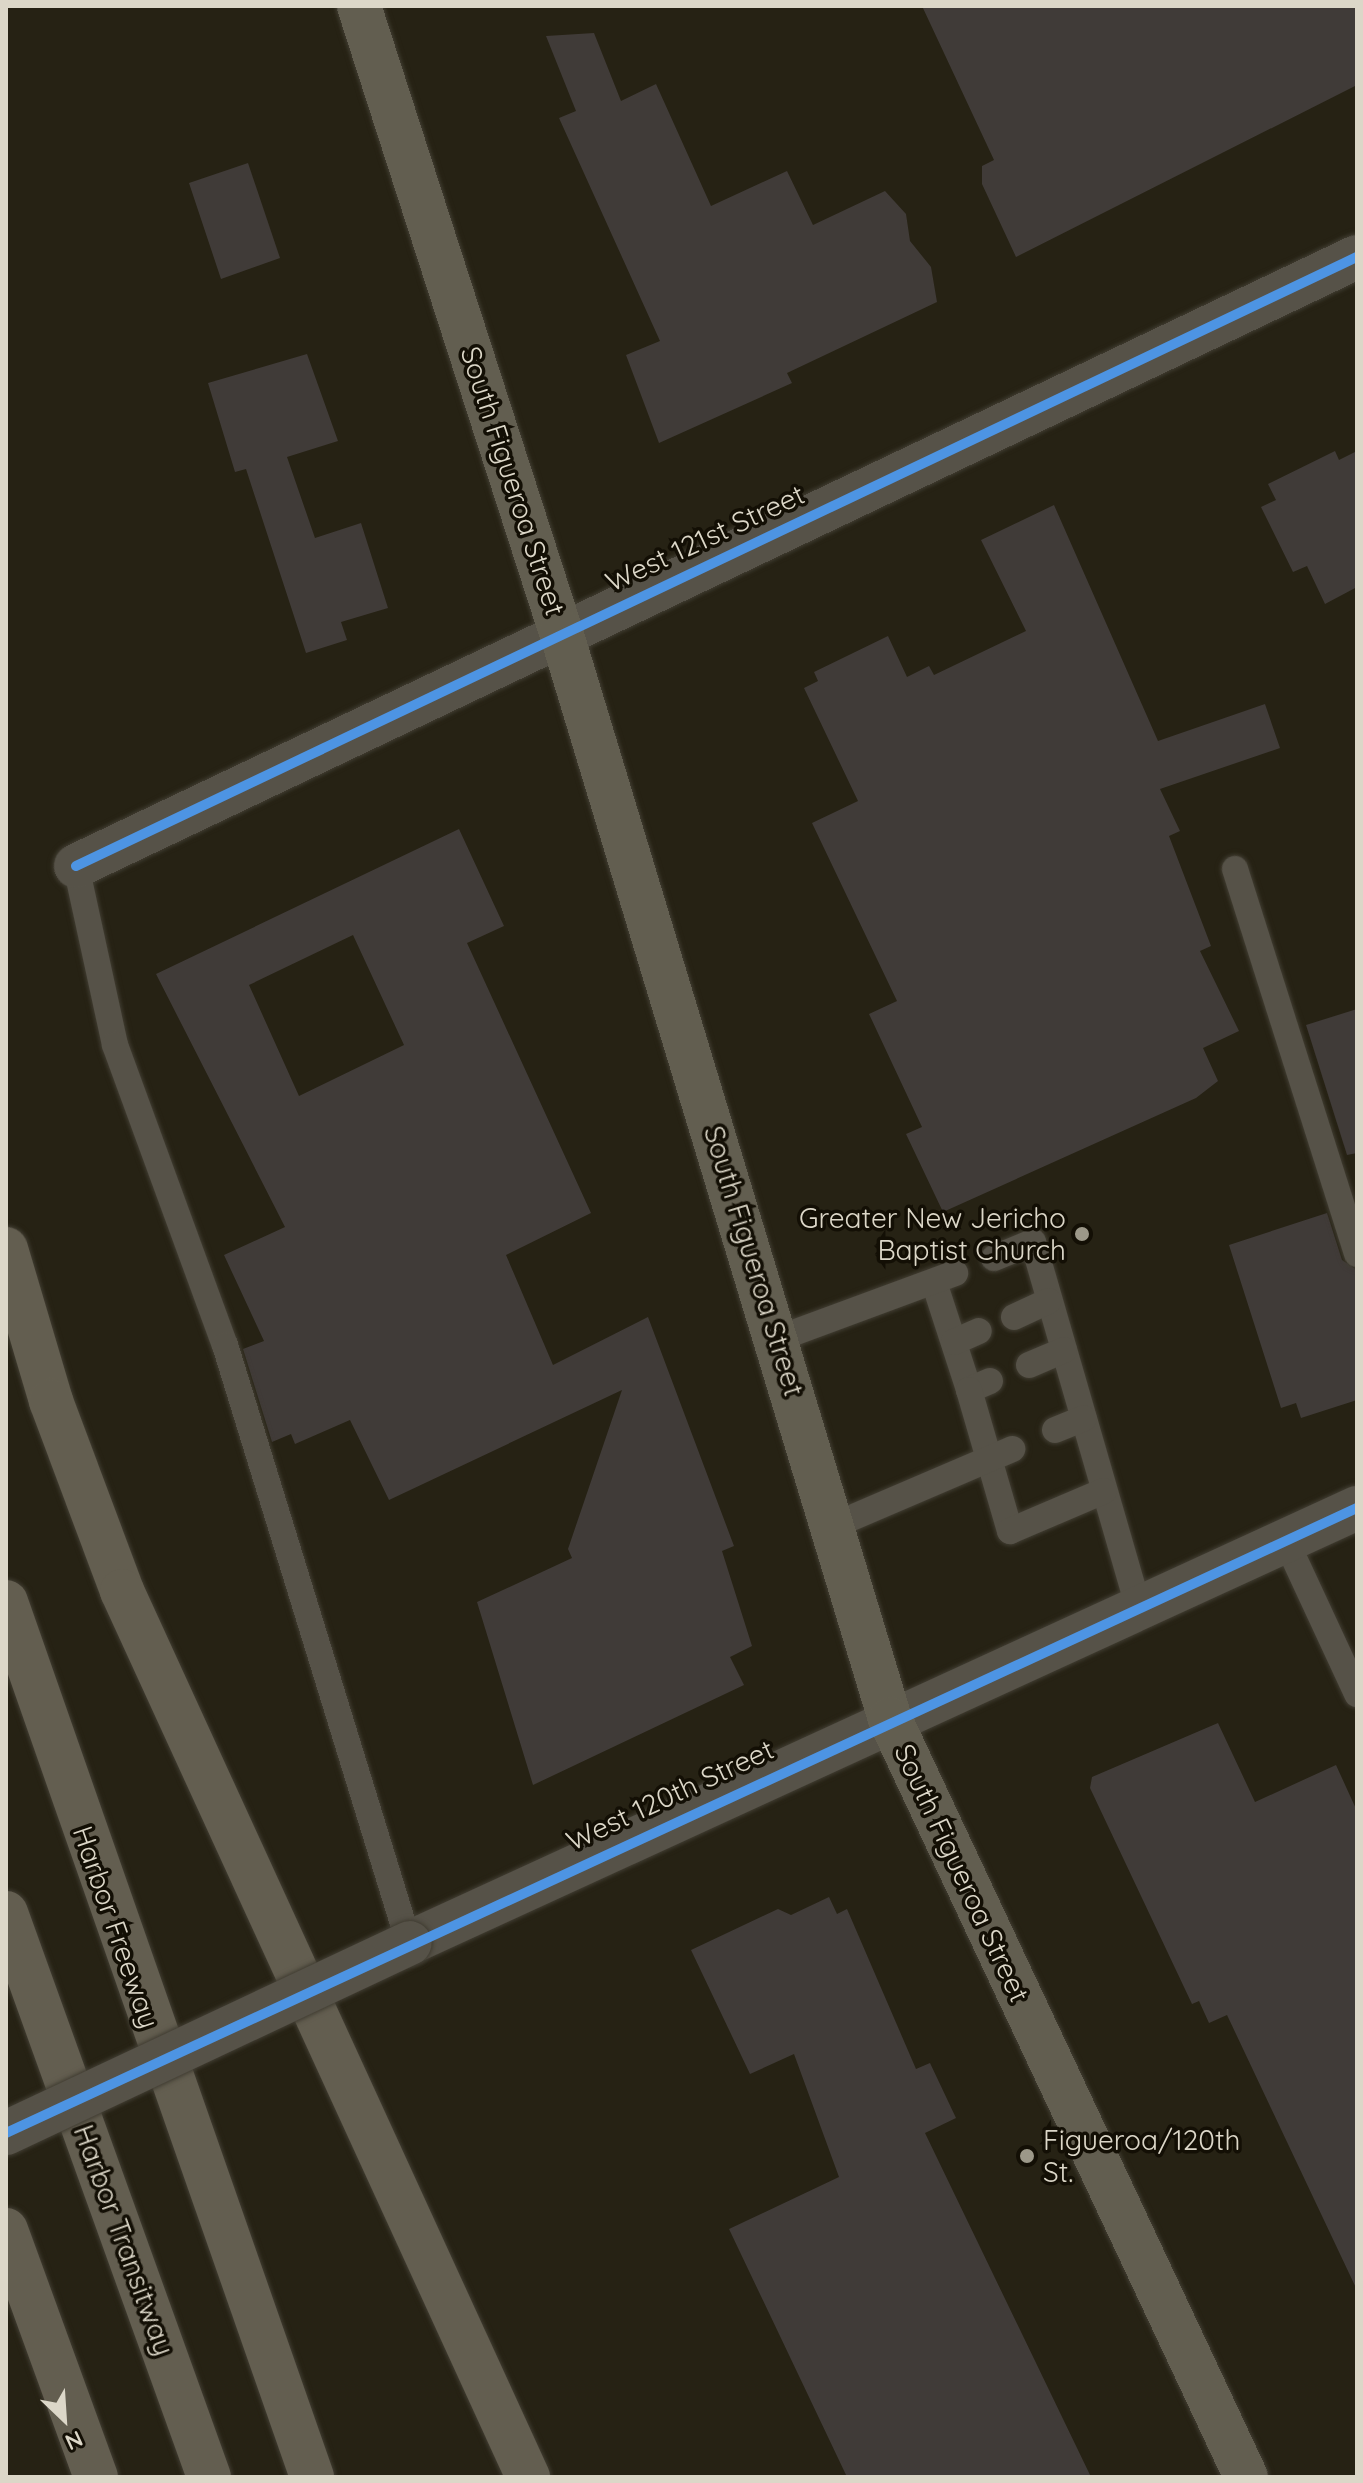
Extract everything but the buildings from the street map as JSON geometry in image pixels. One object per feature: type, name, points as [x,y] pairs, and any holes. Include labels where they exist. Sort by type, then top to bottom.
[{"type":"highway","points":[[6,1249],[51,1401],[169,1703],[528,2477]]},
{"type":"highway","name":"Harbor Freeway","points":[[6,1602],[312,2477]]},
{"type":"highway","name":"Harbor Transitway","points":[[6,1913],[209,2477]]},
{"type":"highway","points":[[215,2205],[331,2477]]},
{"type":"highway","points":[[6,2230],[96,2477]]},
{"type":"main road","name":"South Figueroa Street","points":[[368,8],[835,1525],[890,1719],[1246,2477]]},
{"type":"street","name":"West 121st Street","points":[[76,866],[561,632],[1357,257]]},
{"type":"street","name":"West 120th Street","points":[[6,2133],[890,1719],[1139,1610],[1357,1508]]},
{"type":"lane","points":[[76,866],[115,1045],[225,1345],[409,1943]]},
{"type":"lane","points":[[1235,869],[1357,1254]]},
{"type":"lane","points":[[994,1258],[1033,1242],[1139,1610]]},
{"type":"lane","points":[[777,1339],[945,1278],[954,1342],[979,1386],[988,1460],[1010,1531],[1104,1491]]},
{"type":"lane","points":[[1014,1317],[1049,1301]]},
{"type":"lane","points":[[954,1342],[979,1331]]},
{"type":"lane","points":[[1029,1365],[1064,1350]]},
{"type":"lane","points":[[1055,1430],[1084,1418]]},
{"type":"lane","points":[[835,1525],[1012,1449]]},
{"type":"lane","points":[[1286,1541],[1357,1694]]},
{"type":"cycle path","points":[[76,866],[1357,257]]},
{"type":"cycle path","points":[[6,2133],[1357,1508]]},
{"type":"place","name":"Greater New Jericho Baptist Church","points":[[1082,1234]]},
{"type":"place","name":"Figueroa/120th St.","points":[[1027,2156]]}]
